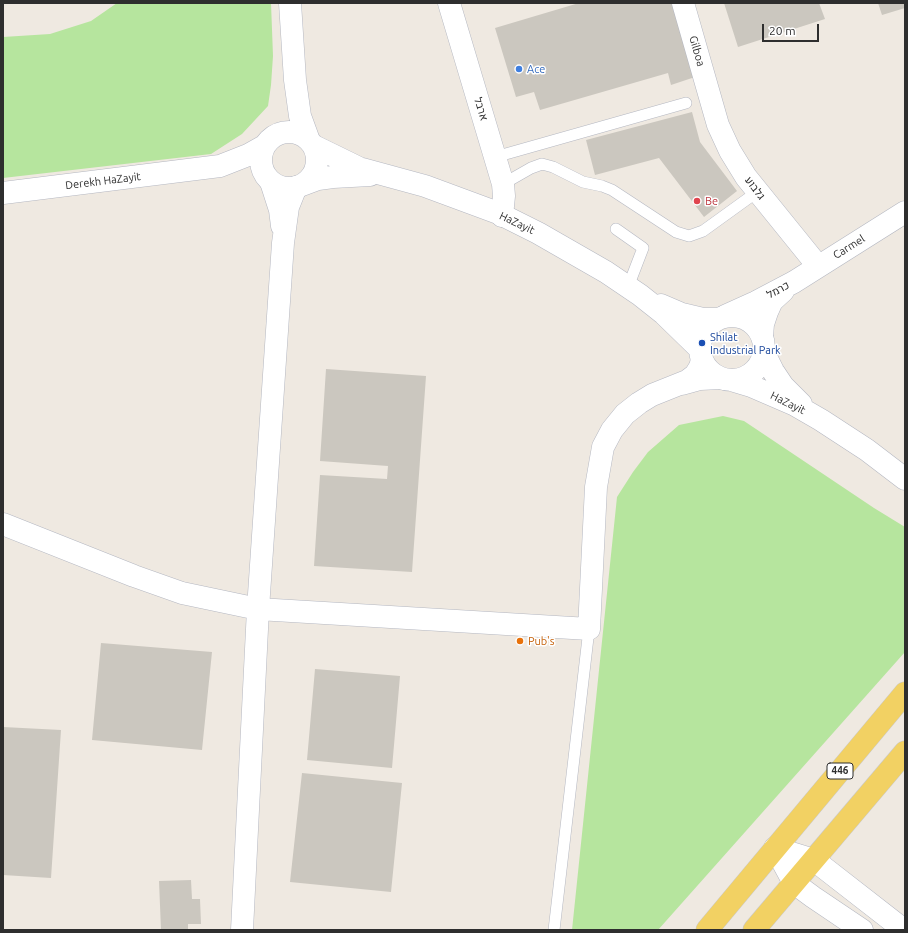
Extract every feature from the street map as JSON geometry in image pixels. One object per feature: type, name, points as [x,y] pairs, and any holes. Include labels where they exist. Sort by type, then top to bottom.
[{"type":"main road","name":"446","points":[[707,930],[905,693]]},
{"type":"main road","points":[[754,930],[905,752]]},
{"type":"street","points":[[290,3],[295,80],[300,116],[318,155],[316,171],[310,179],[293,188],[280,187],[265,175],[261,166],[261,156],[291,107],[295,80]]},
{"type":"street","name":"ארבל","points":[[449,3],[503,184],[504,196],[502,216]]},
{"type":"street","name":"Gilboa","points":[[683,3],[718,125],[733,157],[757,192]]},
{"type":"street","points":[[271,140],[288,131],[299,133],[311,142]]},
{"type":"street","name":"Derekh HaZayit","points":[[3,193],[220,166],[235,161],[271,140]]},
{"type":"street","name":"HaZayit","points":[[311,142],[359,168],[425,186],[502,216],[538,233],[606,272],[634,291],[664,314],[701,354]]},
{"type":"street","name":"Derekh HaZayit","points":[[204,168],[249,173],[270,180]]},
{"type":"street","name":"HaZayit","points":[[299,186],[318,179],[383,174]]},
{"type":"street","points":[[270,180],[280,210],[283,243]]},
{"type":"street","points":[[242,930],[258,609],[283,243],[286,215],[299,186]]},
{"type":"street","name":"גלבוע","points":[[757,192],[818,266]]},
{"type":"street","name":"Carmel","points":[[794,282],[905,212]]},
{"type":"street","name":"כרמל","points":[[721,318],[794,282]]},
{"type":"street","name":"כרמל","points":[[763,342],[763,324],[772,301],[794,282]]},
{"type":"street","name":"HaZayit","points":[[634,291],[682,314],[699,318],[721,318]]},
{"type":"street","points":[[3,524],[134,576],[182,593],[258,609],[589,629],[596,487],[603,447],[612,430],[625,414],[639,403],[677,386],[695,375],[700,367],[701,338],[707,328],[714,321],[721,318],[736,316],[747,319],[756,326],[763,342],[764,354],[760,364],[752,373],[743,379],[700,379],[677,386]]},
{"type":"street","name":"HaZayit","points":[[763,342],[767,359],[783,386],[821,420]]},
{"type":"street","points":[[701,354],[711,372],[726,379]]},
{"type":"street","name":"HaZayit","points":[[726,379],[750,386],[795,405],[867,450],[905,471]]},
{"type":"street","name":"HaZayit","points":[[867,450],[905,479]]},
{"type":"street","points":[[775,848],[814,860],[904,930]]},
{"type":"street","points":[[775,848],[794,883],[862,930]]},
{"type":"lane","points":[[495,157],[686,104]]},
{"type":"lane","points":[[503,184],[531,168],[542,164],[553,167],[582,182],[602,186],[612,190],[676,232],[689,236],[703,231],[757,192]]},
{"type":"lane","points":[[616,229],[643,248],[634,291]]},
{"type":"lane","points":[[554,930],[589,629]]},
{"type":"green space","points":[[117,3],[271,3],[273,56],[268,106],[242,134],[211,154],[3,178],[3,37],[50,34],[91,21]]},
{"type":"green space","points":[[723,416],[744,421],[905,527],[905,652],[658,930],[572,930],[617,497],[648,452],[679,425]]},
{"type":"building","points":[[579,3],[673,3],[695,77],[671,85],[668,73],[540,110],[534,92],[516,97],[495,28]]},
{"type":"building","points":[[724,3],[819,3],[825,19],[738,47]]},
{"type":"building","points":[[878,3],[905,3],[905,8],[882,15]]},
{"type":"building","points":[[692,112],[700,142],[737,191],[704,217],[659,158],[595,175],[586,140]]},
{"type":"building","points":[[326,369],[426,376],[412,572],[314,566],[320,475],[387,479],[388,466],[320,461]]},
{"type":"building","points":[[101,643],[212,652],[202,750],[92,740]]},
{"type":"building","points":[[315,669],[400,676],[392,768],[307,760]]},
{"type":"building","points":[[3,727],[61,730],[51,878],[3,875]]},
{"type":"building","points":[[302,773],[402,783],[391,892],[290,882]]},
{"type":"building","points":[[191,880],[192,899],[200,899],[201,924],[188,924],[188,930],[161,930],[159,881]]},
{"type":"place","name":"Ace","points":[[519,69]]},
{"type":"place","name":"Be","points":[[697,201]]},
{"type":"place","name":"Shilat Industrial Park","points":[[702,343]]},
{"type":"place","name":"Pub's","points":[[520,641]]}]
